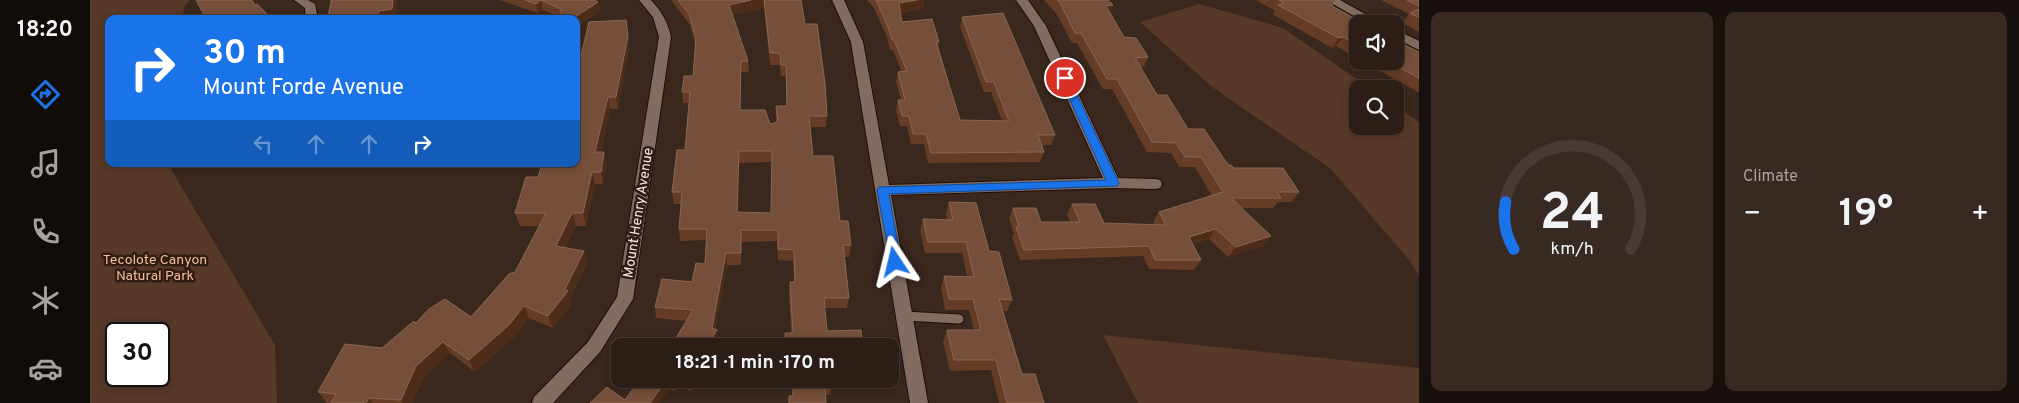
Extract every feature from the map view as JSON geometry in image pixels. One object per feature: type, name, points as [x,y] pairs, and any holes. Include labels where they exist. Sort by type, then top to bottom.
[{"type":"street","points":[[300,0],[311,6],[312,15]]},
{"type":"street","name":"Mount Henry Avenue","points":[[541,403],[594,347],[625,299],[665,37],[662,22],[655,10],[645,0]]},
{"type":"street","points":[[838,0],[858,42],[919,403]]},
{"type":"street","points":[[1022,0],[1040,26],[1113,183]]},
{"type":"street","points":[[1332,0],[1360,15]]},
{"type":"street","points":[[1404,38],[1419,46]]},
{"type":"street","points":[[883,190],[1113,183],[1155,184]]},
{"type":"lane","points":[[904,316],[959,319]]},
{"type":"green space","name":"Tecolote Canyon Natural Park","points":[[90,0],[190,0],[185,5],[183,15],[105,15],[105,167],[170,167],[275,345],[277,403],[90,403]]},
{"type":"green space","points":[[1199,4],[1283,28],[1358,80],[1349,80],[1349,135],[1404,135],[1404,111],[1419,122],[1419,276],[1410,261],[1331,169],[1212,87],[1140,22]]},
{"type":"green space","points":[[1103,335],[1419,368],[1419,403],[1138,403]]},
{"type":"building","points":[[196,0],[252,0],[255,5],[257,4],[268,15],[204,15]]},
{"type":"building","points":[[331,0],[393,0],[392,9],[379,11],[378,15],[328,15]]},
{"type":"building","points":[[525,0],[541,0],[536,4]]},
{"type":"building","points":[[541,0],[594,0],[598,2],[578,15],[561,15],[561,9]]},
{"type":"building","points":[[678,0],[751,0],[729,5],[748,61],[741,61],[740,110],[765,110],[770,124],[778,122],[776,106],[787,106],[786,65],[781,65],[780,53],[770,53],[764,0],[801,0],[805,24],[817,24],[825,83],[827,116],[809,116],[813,156],[833,156],[840,221],[848,221],[851,245],[843,245],[849,298],[824,298],[827,331],[861,330],[862,338],[785,338],[785,333],[793,333],[790,282],[795,282],[794,250],[778,249],[778,230],[741,230],[741,253],[726,253],[712,328],[717,330],[712,338],[676,338],[693,310],[655,307],[662,279],[692,282],[696,263],[705,264],[707,229],[679,229],[682,192],[672,192],[677,150],[685,150],[690,92],[682,92],[684,76],[693,76],[696,38],[689,14]],"holes":[[[739,151],[772,151],[771,213],[737,212]]]},
{"type":"building","points":[[876,0],[917,0],[899,3],[902,22],[932,19],[939,42],[936,42],[960,120],[1009,121],[994,82],[986,82],[962,17],[1003,13],[1055,135],[1038,135],[1044,152],[931,153],[926,134],[913,134],[909,116],[902,116],[898,100],[905,100],[898,72],[907,71]]},
{"type":"building","points":[[1057,0],[1108,0],[1113,5],[1106,6],[1124,37],[1136,38],[1148,57],[1135,58],[1157,95],[1167,95],[1188,129],[1204,129],[1228,165],[1234,168],[1283,168],[1299,192],[1277,192],[1281,198],[1231,198],[1271,236],[1236,247],[1216,229],[1189,237],[1201,260],[1155,260],[1149,246],[1024,250],[1016,227],[1019,227],[1013,208],[1036,208],[1041,222],[1080,222],[1072,204],[1095,204],[1104,223],[1166,225],[1159,212],[1223,192],[1201,157],[1185,157],[1176,143],[1152,142],[1117,79],[1107,79],[1081,33],[1075,33]]},
{"type":"building","points":[[1279,0],[1335,0],[1332,6],[1349,15],[1349,40],[1343,37],[1339,38],[1278,5],[1284,3]]},
{"type":"building","points":[[1407,0],[1419,0],[1419,6]]},
{"type":"building","points":[[1419,9],[1419,18],[1410,13]]},
{"type":"building","points":[[626,20],[628,36],[616,97],[608,97],[595,152],[604,152],[601,172],[592,172],[583,213],[572,213],[556,246],[584,251],[565,289],[568,291],[548,316],[524,306],[509,325],[469,360],[443,342],[416,366],[401,400],[369,398],[366,403],[331,403],[336,394],[318,392],[345,344],[382,348],[414,321],[416,323],[429,309],[445,299],[471,317],[509,274],[515,272],[546,213],[515,213],[526,177],[538,177],[541,167],[580,167],[580,60],[589,22]]},
{"type":"building","points":[[1404,44],[1419,52],[1419,78],[1404,70]]},
{"type":"building","points":[[949,202],[976,203],[989,251],[999,252],[1012,300],[999,299],[1022,374],[1035,374],[1044,403],[1007,403],[996,360],[954,360],[947,330],[981,330],[973,299],[949,299],[944,276],[974,277],[966,242],[928,242],[923,219],[953,220]]},
{"type":"building","points":[[607,387],[625,400],[634,388],[661,388],[650,403],[590,403]]},
{"type":"building","points":[[793,388],[825,388],[826,403],[789,403],[789,396],[793,396]]},
{"type":"route","points":[[895,262],[883,190],[1113,183],[1065,78]]}]
